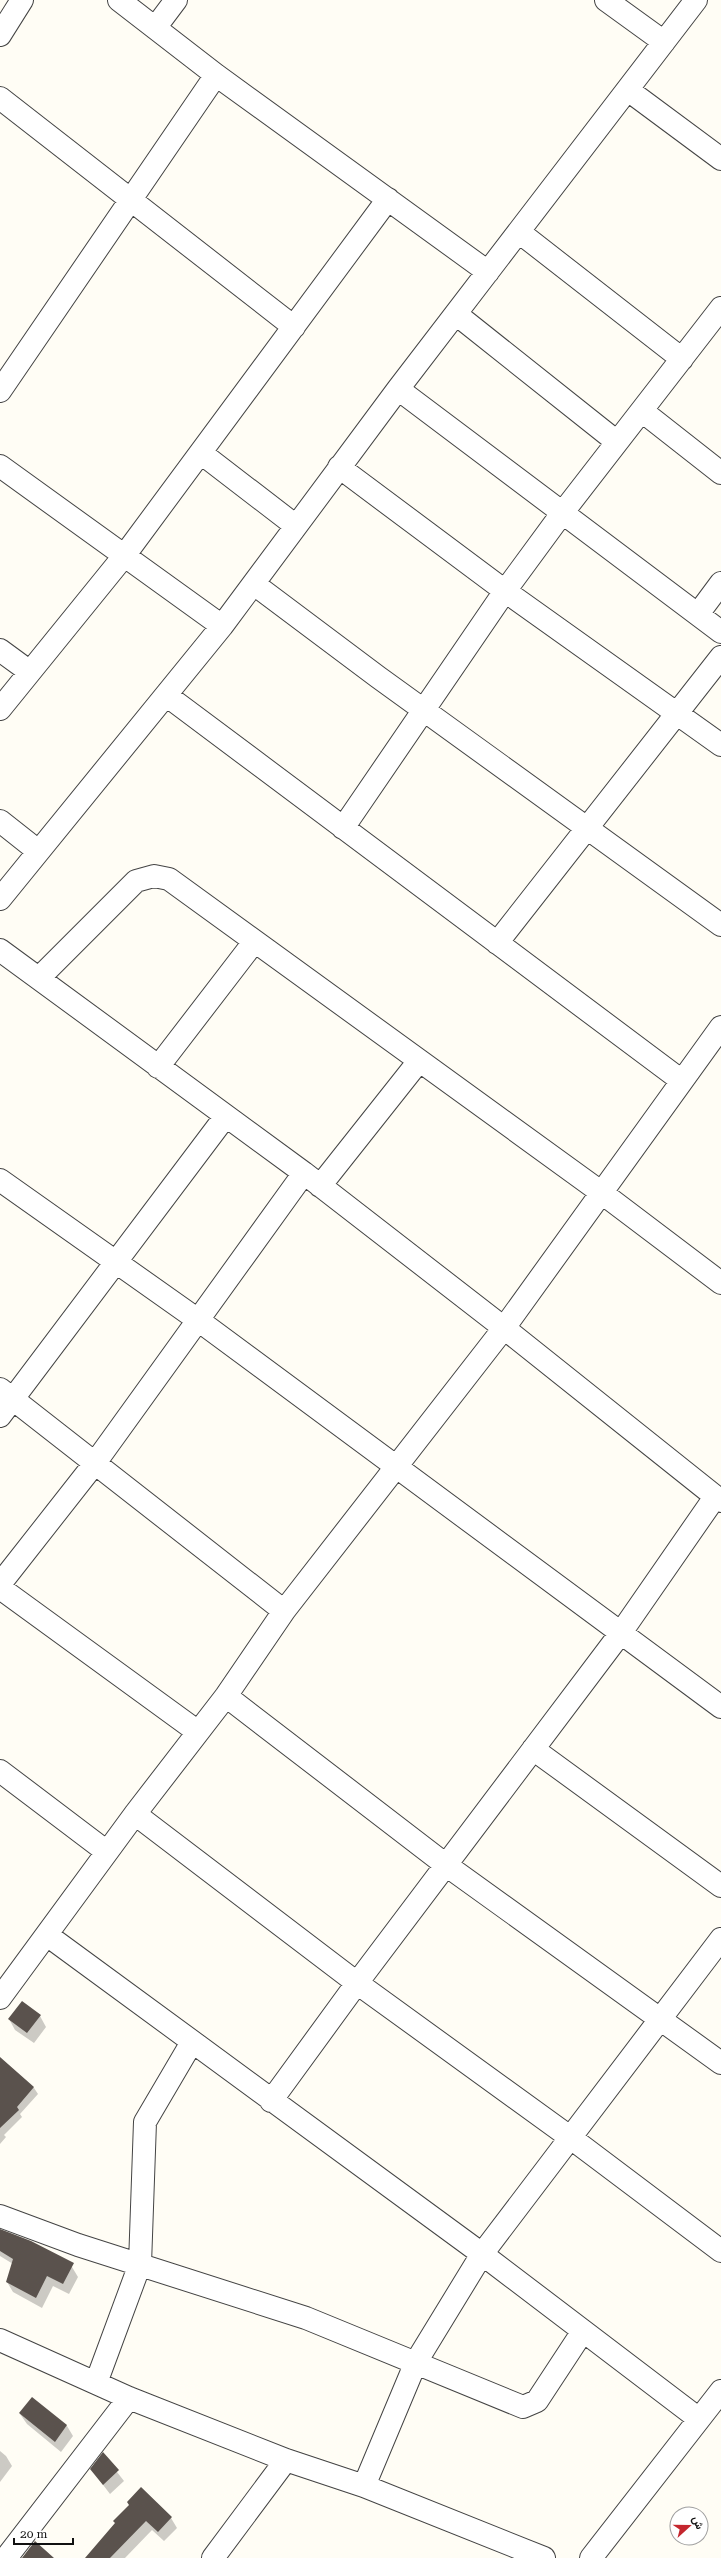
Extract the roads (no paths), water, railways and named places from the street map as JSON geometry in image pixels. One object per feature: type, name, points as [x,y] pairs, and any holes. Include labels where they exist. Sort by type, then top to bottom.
[{"type":"street","points":[[0,35],[22,0]]},
{"type":"street","points":[[119,0],[216,75],[488,272]]},
{"type":"street","points":[[155,28],[176,0]]},
{"type":"street","points":[[606,0],[664,42]]},
{"type":"street","points":[[0,899],[222,626],[398,389],[696,0]]},
{"type":"street","points":[[0,391],[129,200],[216,75]]},
{"type":"street","points":[[628,90],[721,159]]},
{"type":"street","points":[[0,98],[294,327]]},
{"type":"street","points":[[0,709],[124,556],[388,199]]},
{"type":"street","points":[[518,232],[682,359]]},
{"type":"street","points":[[343,828],[506,591],[617,442],[721,308]]},
{"type":"street","points":[[456,314],[617,442]]},
{"type":"street","points":[[398,389],[564,512],[721,632]]},
{"type":"street","points":[[642,411],[721,473]]},
{"type":"street","points":[[201,453],[296,526]]},
{"type":"street","points":[[0,466],[222,626]]},
{"type":"street","points":[[339,467],[675,714],[721,745]]},
{"type":"street","points":[[698,614],[721,583]]},
{"type":"street","points":[[254,584],[721,925]]},
{"type":"street","points":[[0,650],[30,672]]},
{"type":"street","points":[[497,943],[721,657]]},
{"type":"street","points":[[166,695],[682,1081]]},
{"type":"street","points":[[0,822],[38,851]]},
{"type":"street","points":[[39,978],[136,881],[154,876],[169,879],[602,1193],[721,1283]]},
{"type":"street","points":[[158,1067],[254,942]]},
{"type":"street","points":[[0,950],[312,1180],[504,1328],[718,1499],[620,1634],[357,1983],[271,2101]]},
{"type":"street","points":[[1,1994],[47,1935],[135,1814],[226,1696],[284,1611],[504,1328],[721,1027]]},
{"type":"street","points":[[0,1584],[95,1463],[198,1320],[312,1180],[419,1060]]},
{"type":"street","points":[[0,1416],[6,1393],[114,1262],[225,1117]]},
{"type":"street","points":[[0,1180],[198,1320],[620,1634],[721,1707]]},
{"type":"street","points":[[6,1393],[284,1611]]},
{"type":"street","points":[[0,1588],[198,1732]]},
{"type":"street","points":[[226,1696],[446,1865],[662,2019],[721,2063]]},
{"type":"street","points":[[533,1748],[721,1886]]},
{"type":"street","points":[[0,1771],[107,1852]]},
{"type":"street","points":[[135,1814],[357,1983],[571,2138],[721,2251]]},
{"type":"street","points":[[47,1935],[271,2101],[482,2254],[699,2419]]},
{"type":"street","points":[[364,2486],[416,2362],[482,2254],[662,2019],[721,1939]]},
{"type":"street","points":[[96,2383],[140,2264],[145,2122],[192,2042]]},
{"type":"street","points":[[0,2216],[140,2264],[306,2318],[416,2362],[523,2408],[537,2401],[583,2331]]},
{"type":"street","points":[[0,2340],[129,2398],[286,2460],[364,2486],[514,2553],[544,2558]]},
{"type":"street","points":[[592,2558],[721,2391]]},
{"type":"street","points":[[6,2558],[129,2398]]},
{"type":"street","points":[[213,2558],[286,2460]]}]
